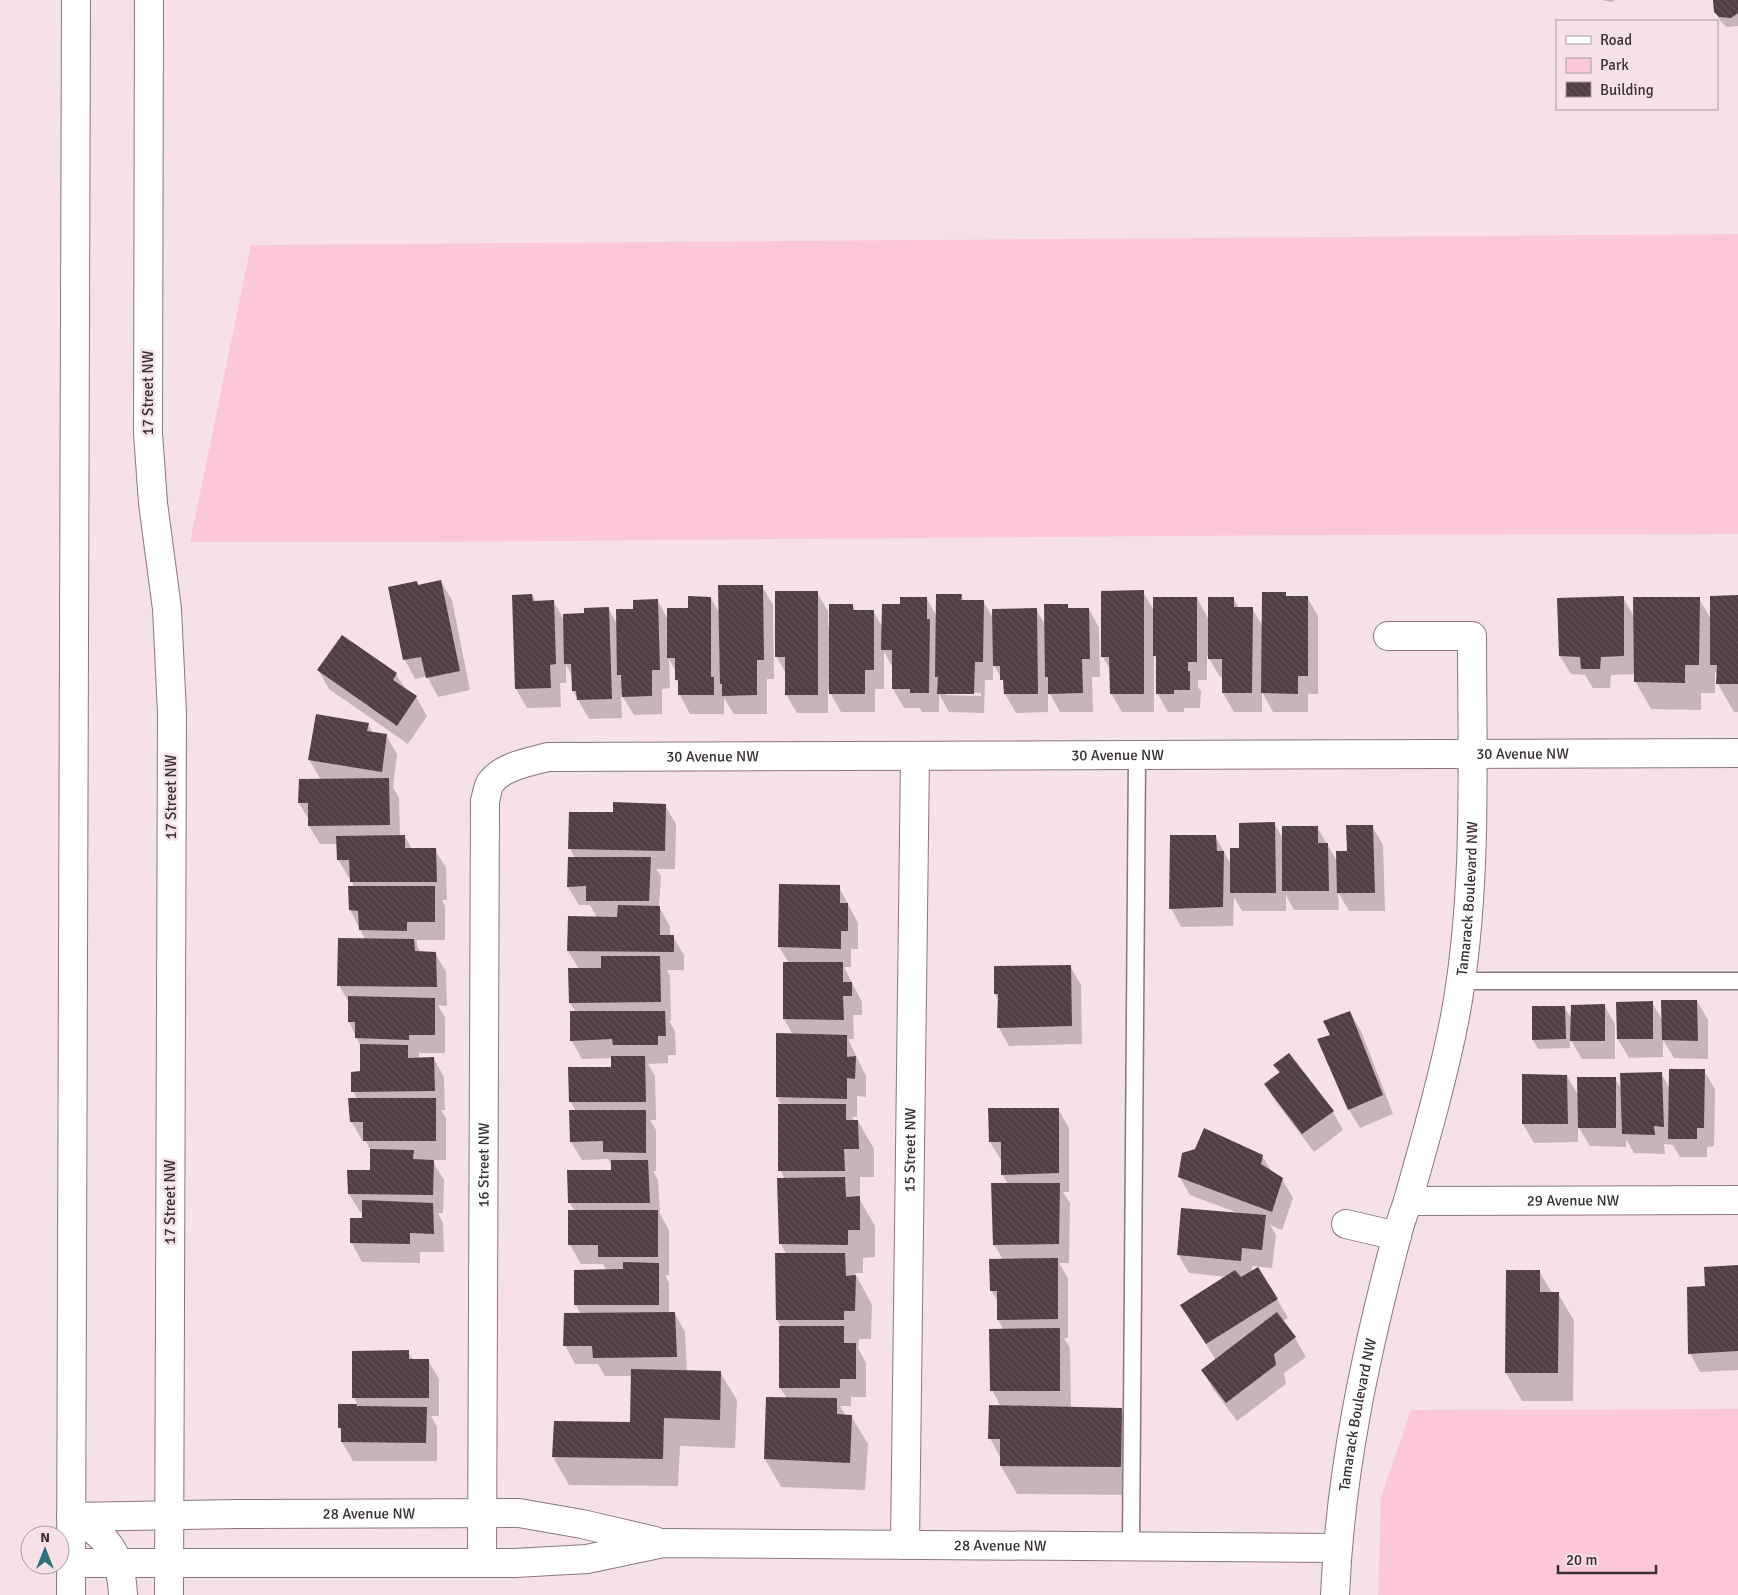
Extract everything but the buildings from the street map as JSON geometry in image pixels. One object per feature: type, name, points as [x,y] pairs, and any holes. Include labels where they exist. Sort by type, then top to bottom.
[{"type":"street","points":[[71,1595],[76,0]]},
{"type":"street","name":"17 Street NW","points":[[149,0],[148,442],[153,503],[167,609],[172,713],[169,1595]]},
{"type":"street","name":"Tamarack Boulevard NW","points":[[1335,1595],[1337,1548],[1359,1395],[1396,1236],[1408,1201],[1439,1089],[1460,981],[1470,894],[1472,636],[1388,636]]},
{"type":"street","name":"30 Avenue NW","points":[[501,773],[523,763],[548,757],[1738,753]]},
{"type":"street","name":"15 Street NW","points":[[905,1545],[915,756]]},
{"type":"street","name":"16 Street NW","points":[[482,1563],[485,801],[490,783],[501,773]]},
{"type":"street","name":"29 Avenue NW","points":[[1408,1201],[1738,1200]]},
{"type":"street","points":[[1346,1224],[1396,1236]]},
{"type":"street","name":"28 Avenue NW","points":[[71,1517],[519,1513],[573,1522],[663,1543]]},
{"type":"street","points":[[71,1517],[99,1532],[110,1545],[118,1563],[123,1595]]},
{"type":"street","name":"28 Avenue NW","points":[[71,1563],[515,1563],[587,1559],[663,1543],[1337,1548]]},
{"type":"lane","points":[[1131,1546],[1136,754]]},
{"type":"lane","points":[[1460,981],[1738,980]]},
{"type":"green space","points":[[1738,234],[1738,534],[190,542],[251,245]]},
{"type":"green space","points":[[1738,1409],[1738,1595],[1378,1595],[1381,1497],[1411,1410]]}]
